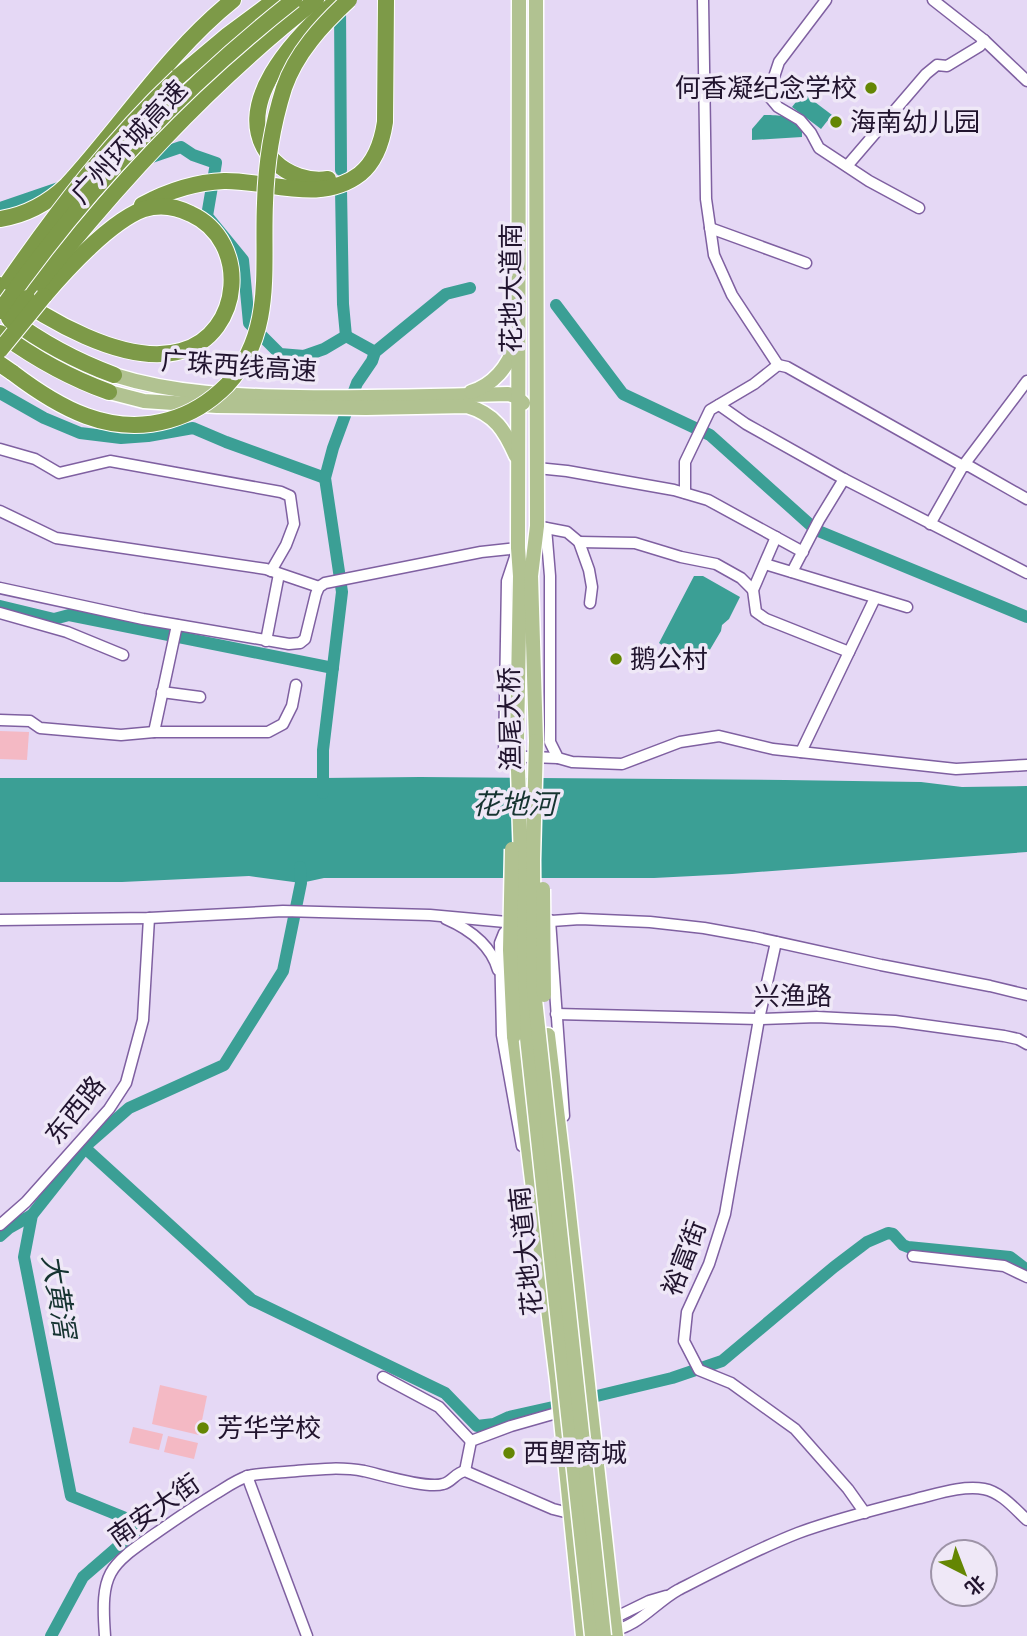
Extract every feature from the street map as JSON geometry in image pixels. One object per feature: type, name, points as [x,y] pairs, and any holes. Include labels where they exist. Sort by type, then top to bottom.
[{"type":"highway","points":[[0,219],[36,208],[67,185],[179,51],[233,0]]},
{"type":"highway","points":[[0,294],[76,189],[124,134],[172,83],[228,35],[275,0]]},
{"type":"highway","name":"广州环城高速","points":[[0,311],[72,217],[139,141],[220,62],[294,0]]},
{"type":"highway","name":"广州环城高速","points":[[0,335],[86,224],[148,155],[227,76],[316,0]]},
{"type":"highway","points":[[338,0],[302,34],[270,79],[259,102],[257,117],[263,145],[273,160],[289,172],[317,180],[346,172],[360,161],[369,148],[375,126],[377,84],[376,0]]},
{"type":"highway","points":[[6,369],[45,396],[76,413],[107,423],[135,426],[156,424],[187,414],[215,396],[232,379],[251,349],[262,314],[268,163],[276,115],[284,89],[302,52],[349,0]]},
{"type":"highway","points":[[0,350],[92,241],[114,222],[140,206],[162,195],[209,183],[236,181],[308,190],[324,189],[348,182],[370,164],[380,147],[385,122],[386,0]]},
{"type":"highway","points":[[0,285],[39,311],[84,335],[116,348],[157,354],[183,351],[199,343],[217,327],[226,312],[232,272],[221,240],[201,219],[187,212],[158,207],[140,211],[107,233],[68,269],[44,296]]},
{"type":"highway","name":"广珠西线高速","points":[[0,311],[54,348],[114,375]]},
{"type":"highway","name":"广珠西线高速","points":[[0,335],[50,365],[109,392]]},
{"type":"main road","name":"花地大道南","points":[[519,0],[518,548],[526,576]]},
{"type":"main road","name":"花地大道南","points":[[526,576],[542,527],[537,465],[536,0]]},
{"type":"main road","points":[[456,394],[480,389],[505,368],[515,348],[518,330]]},
{"type":"main road","name":"广珠西线高速","points":[[114,375],[187,391],[332,402]]},
{"type":"main road","name":"广珠西线高速","points":[[109,392],[144,401],[182,404],[366,402]]},
{"type":"main road","points":[[366,402],[456,394],[508,394],[518,398],[524,405],[527,413],[527,434],[537,465]]},
{"type":"main road","points":[[366,402],[467,406],[480,410],[491,417],[505,433],[518,461],[523,455],[529,454],[537,465]]},
{"type":"main road","points":[[526,576],[511,860],[510,939],[514,1036],[533,1181]]},
{"type":"main road","name":"渔尾大桥","points":[[526,576],[536,741],[527,860]]},
{"type":"main road","points":[[517,740],[527,860]]},
{"type":"main road","points":[[536,741],[542,835],[543,978],[565,1177]]},
{"type":"main road","name":"花地大道南","points":[[527,860],[534,990],[612,1630]]},
{"type":"main road","name":"花地大道南","points":[[527,860],[522,992],[586,1635]]},
{"type":"main road","name":"花地大道南","points":[[565,1177],[602,1509],[612,1630]]},
{"type":"main road","name":"花地大道南","points":[[533,1181],[586,1635]]},
{"type":"street","points":[[703,0],[706,199],[714,255],[732,295],[778,365],[787,367],[1027,499]]},
{"type":"street","points":[[827,0],[779,62],[768,95],[778,107],[800,120],[819,148],[869,181],[919,208]]},
{"type":"street","points":[[933,0],[984,40],[1027,81]]},
{"type":"street","points":[[847,166],[926,74],[937,65],[947,66],[980,46],[984,40]]},
{"type":"street","points":[[710,228],[806,263]]},
{"type":"street","points":[[685,493],[685,462],[710,410],[754,384],[778,365]]},
{"type":"street","points":[[930,524],[963,466],[1026,384]]},
{"type":"street","points":[[719,405],[746,424],[844,479],[1027,573]]},
{"type":"street","points":[[0,449],[35,459],[59,473],[110,461],[281,492],[290,496],[293,524],[275,573],[266,641]]},
{"type":"street","points":[[537,465],[685,493],[708,500],[803,552]]},
{"type":"street","points":[[792,572],[844,479]]},
{"type":"street","points":[[0,511],[56,538],[275,573],[322,585],[481,552],[518,548],[507,581],[504,756],[622,764],[680,742],[719,736],[773,749],[956,769],[1027,765]]},
{"type":"street","points":[[558,758],[550,742],[550,576],[542,527],[567,532],[579,542],[589,570],[592,587],[590,603]]},
{"type":"street","points":[[776,537],[753,590],[756,612],[849,652]]},
{"type":"street","points":[[579,542],[635,543],[716,564],[741,578],[753,590]]},
{"type":"street","points":[[765,564],[907,607]]},
{"type":"street","points":[[0,588],[175,632],[289,644],[300,643],[305,639],[316,594],[322,585]]},
{"type":"street","points":[[801,752],[875,598]]},
{"type":"street","points":[[0,613],[67,632],[122,655]]},
{"type":"street","points":[[154,732],[175,632]]},
{"type":"street","points":[[0,720],[30,721],[40,728],[121,735],[154,732],[268,732],[284,724],[292,706],[296,685]]},
{"type":"street","points":[[162,692],[200,697]]},
{"type":"street","points":[[0,920],[149,918],[283,911],[430,915],[517,923],[580,919],[662,923],[720,930],[1027,995]]},
{"type":"street","points":[[430,915],[455,923],[483,944],[495,962],[500,981]]},
{"type":"street","name":"东西路","points":[[0,1225],[26,1202],[108,1110],[126,1083],[143,1020],[149,918]]},
{"type":"street","name":"花地大道南","points":[[550,920],[566,1134],[565,1177]]},
{"type":"street","name":"花地大道南","points":[[517,923],[508,928],[501,938],[502,1035],[522,1144],[533,1181]]},
{"type":"street","name":"裕富街","points":[[776,942],[759,1019],[725,1214],[709,1264],[687,1312],[684,1341],[699,1370],[731,1383],[795,1430],[848,1489],[865,1513]]},
{"type":"street","name":"兴渔路","points":[[556,1014],[759,1019],[817,1017],[895,1021],[1004,1036],[1027,1044]]},
{"type":"street","points":[[913,1256],[1004,1266],[1027,1277]]},
{"type":"street","points":[[383,1377],[439,1407],[471,1441]]},
{"type":"street","points":[[471,1441],[510,1426],[560,1412]]},
{"type":"street","points":[[465,1471],[471,1441]]},
{"type":"street","points":[[307,1636],[247,1476],[347,1469],[440,1485],[465,1471],[559,1511],[570,1513],[602,1509]]},
{"type":"street","name":"南安大街","points":[[105,1636],[104,1592],[114,1565],[168,1524],[247,1476]]},
{"type":"street","points":[[586,1635],[612,1630],[643,1616],[670,1595],[780,1541],[815,1527],[935,1494],[964,1489],[986,1489],[999,1496],[1027,1520]]},
{"type":"shaded area","points":[[0,731],[29,732],[27,760],[0,759]]},
{"type":"shaded area","points":[[160,1385],[207,1396],[199,1435],[152,1424]]},
{"type":"shaded area","points":[[133,1427],[163,1434],[159,1450],[129,1443]]},
{"type":"shaded area","points":[[168,1436],[198,1443],[194,1459],[164,1452]]},
{"type":"water","points":[[803,93],[832,115],[821,129],[792,107]]},
{"type":"water","points":[[764,115],[784,117],[797,123],[802,126],[802,137],[752,140],[752,129]]},
{"type":"water","points":[[694,576],[703,576],[740,597],[708,653],[703,650],[693,666],[659,643]]},
{"type":"water","name":"花地河","points":[[420,777],[921,782],[962,787],[1027,786],[1027,852],[654,878],[324,878],[301,883],[249,876],[122,882],[0,882],[0,778]]},
{"type":"waterway","points":[[340,5],[341,170]]},
{"type":"waterway","points":[[113,170],[181,147],[193,155],[216,163],[207,216],[243,260],[249,323],[280,354],[304,356],[324,349],[346,336],[375,352]]},
{"type":"waterway","points":[[0,208],[59,188]]},
{"type":"waterway","points":[[341,189],[346,336]]},
{"type":"waterway","points":[[323,793],[323,750],[342,592],[325,478],[333,448],[357,383],[375,352],[446,294],[470,288]]},
{"type":"waterway","points":[[556,305],[623,394],[710,435],[816,530],[1027,617]]},
{"type":"waterway","points":[[0,393],[44,418],[80,433],[121,438],[193,428],[325,478]]},
{"type":"waterway","points":[[0,606],[54,619],[69,615],[333,668]]},
{"type":"waterway","name":"大黄滘","points":[[51,1636],[83,1577],[143,1525],[71,1496],[24,1257],[32,1215],[89,1143],[129,1108],[224,1065],[283,971],[301,883],[300,867]]},
{"type":"waterway","points":[[85,1148],[252,1300],[445,1393],[477,1426],[494,1424],[509,1417],[553,1407]]},
{"type":"waterway","points":[[0,1236],[32,1215]]},
{"type":"waterway","points":[[580,1400],[672,1378],[722,1361],[834,1267],[867,1242],[888,1233],[908,1247],[1010,1257],[1027,1270]]},
{"type":"place","name":"何香凝纪念学校","points":[[871,88]]},
{"type":"place","name":"海南幼儿园","points":[[836,122]]},
{"type":"place","name":"鹅公村","points":[[616,659]]},
{"type":"place","name":"芳华学校","points":[[203,1428]]},
{"type":"place","name":"西塱商城","points":[[509,1453]]}]
